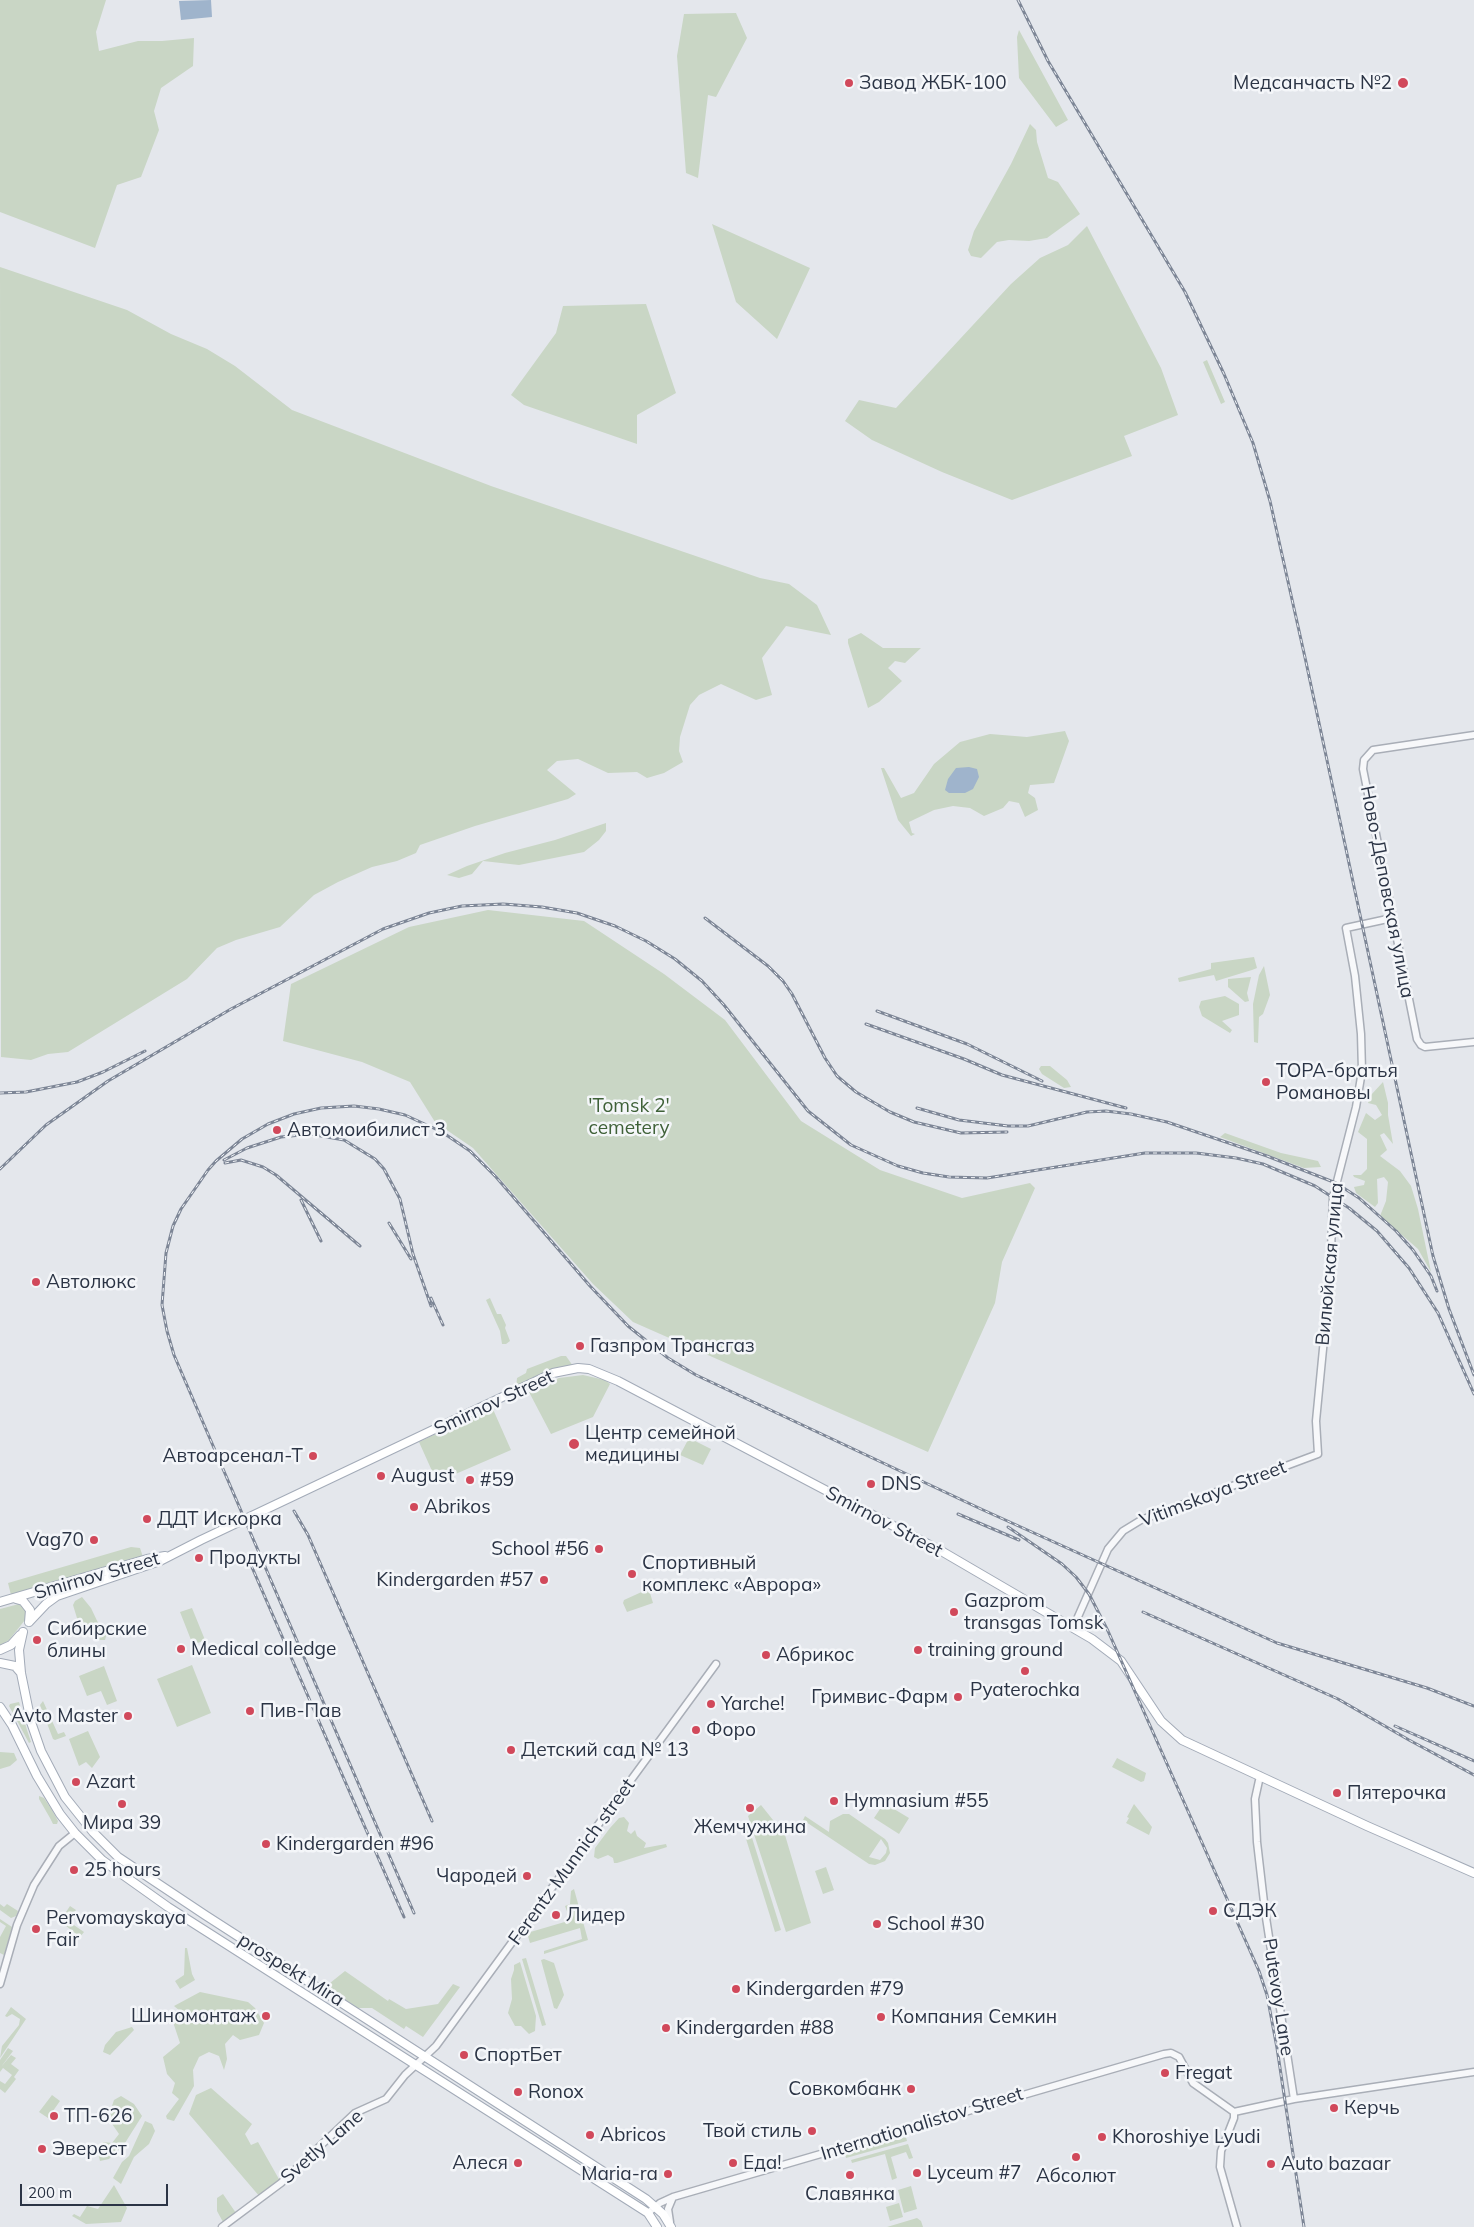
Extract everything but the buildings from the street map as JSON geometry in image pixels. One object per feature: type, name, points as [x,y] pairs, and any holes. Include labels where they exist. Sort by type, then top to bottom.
[{"type":"main road","points":[[170,1555],[553,1374],[578,1368],[589,1369],[604,1374],[943,1552],[1074,1628],[1121,1661],[1161,1721],[1182,1740],[1367,1826],[1474,1873]]},
{"type":"main road","name":"Smirnov Street","points":[[0,1602],[147,1559],[170,1555]]},
{"type":"main road","name":"Smirnov Street","points":[[23,1632],[29,1622],[46,1604],[57,1596],[144,1568],[170,1555]]},
{"type":"main road","points":[[16,1598],[23,1601],[30,1610],[29,1622]]},
{"type":"main road","points":[[0,1650],[11,1645],[23,1632]]},
{"type":"main road","name":"prospekt Mira","points":[[23,1632],[19,1650],[21,1673],[31,1722],[38,1745],[65,1797],[93,1832],[118,1857],[175,1896],[656,2206],[670,2226]]},
{"type":"main road","points":[[0,1663],[15,1666],[21,1673]]},
{"type":"main road","name":"prospekt Mira","points":[[0,1707],[21,1742],[45,1790],[75,1833],[102,1860],[168,1907],[648,2213],[656,2227]]},
{"type":"main road","points":[[168,1907],[175,1896]]},
{"type":"main road","points":[[295,1988],[301,1977]]},
{"type":"main road","points":[[547,2149],[554,2139]]},
{"type":"main road","points":[[571,2164],[577,2155]]},
{"type":"street","name":"Ново-Деповская улица","points":[[1474,735],[1382,747],[1373,750],[1367,755],[1364,760],[1363,769],[1410,1014],[1417,1039],[1421,1046],[1474,1042]]},
{"type":"street","name":"Вилюйская улица","points":[[1318,1454],[1316,1421],[1330,1277],[1332,1197],[1356,1107],[1362,1060],[1355,976],[1346,928],[1392,918]]},
{"type":"street","name":"Vitimskaya Street","points":[[1074,1628],[1108,1549],[1123,1531],[1140,1520],[1318,1454]]},
{"type":"street","name":"Ferentz Munnich street","points":[[417,2065],[436,2046],[513,1943],[716,1664]]},
{"type":"street","name":"Putevoy Lane","points":[[1260,1776],[1256,1799],[1258,1852],[1265,1911],[1294,2099]]},
{"type":"street","points":[[0,1984],[17,1925],[34,1885],[59,1846],[75,1833]]},
{"type":"street","name":"Internationalistov Street","points":[[648,2213],[656,2206],[673,2198],[1034,2091],[1171,2053],[1179,2057],[1193,2083],[1234,2112]]},
{"type":"street","name":"Svetly Lane","points":[[222,2227],[281,2183],[355,2113],[386,2099],[417,2065]]},
{"type":"street","points":[[1237,2227],[1220,2167],[1220,2158],[1234,2112],[1294,2099],[1474,2072]]},
{"type":"street","points":[[670,2226],[668,2209],[673,2198]]},
{"type":"green space","points":[[0,0],[106,0],[96,32],[99,51],[138,41],[194,38],[193,66],[161,88],[154,111],[159,130],[141,177],[117,185],[95,248],[0,212]]},
{"type":"green space","points":[[736,13],[747,38],[716,97],[708,95],[698,178],[686,173],[677,56],[684,14]]},
{"type":"green space","points":[[1019,30],[1068,120],[1056,127],[1019,78],[1017,37]]},
{"type":"green space","points":[[1030,124],[1036,130],[1037,142],[1048,178],[1058,182],[1080,214],[1047,238],[1029,241],[1009,240],[997,242],[981,258],[971,256],[968,250],[974,231],[1011,164]]},
{"type":"green space","points":[[712,224],[810,268],[777,339],[736,302]]},
{"type":"green space","points":[[1087,226],[1161,368],[1178,415],[1124,436],[1132,456],[1012,500],[942,472],[872,440],[845,421],[859,400],[896,408],[1011,284],[1040,258],[1068,245]]},
{"type":"green space","points":[[0,267],[127,310],[171,334],[207,349],[235,366],[292,410],[491,486],[760,578],[789,584],[817,605],[831,635],[786,626],[762,658],[772,695],[756,700],[721,684],[699,695],[690,705],[680,737],[679,751],[683,762],[664,773],[647,778],[637,772],[608,773],[578,759],[557,761],[547,770],[576,794],[568,799],[475,826],[420,845],[416,853],[397,861],[372,867],[338,882],[314,895],[280,927],[236,940],[217,948],[187,979],[68,1052],[48,1054],[31,1060],[1,1057]]},
{"type":"green space","points":[[646,304],[676,393],[637,415],[637,444],[524,405],[511,395],[556,333],[563,306]]},
{"type":"green space","points":[[1207,360],[1225,402],[1221,404],[1203,362]]},
{"type":"green space","points":[[861,633],[883,648],[921,648],[905,663],[895,661],[888,668],[902,681],[879,702],[868,708],[848,643],[848,639]]},
{"type":"green space","points":[[1065,731],[1069,741],[1054,783],[1030,785],[1028,793],[1035,798],[1038,810],[1025,817],[1019,803],[1009,801],[1003,808],[984,816],[970,808],[953,806],[934,810],[909,822],[912,833],[915,834],[911,836],[898,820],[881,768],[884,768],[901,798],[914,793],[934,764],[960,742],[990,734],[1027,737]]},
{"type":"green space","points":[[606,823],[606,831],[599,840],[584,852],[519,865],[483,861],[472,874],[459,878],[447,875],[467,866],[505,853],[555,840]]},
{"type":"green space","name":"'Tomsk 2' cemetery","points":[[488,910],[584,921],[664,974],[725,1020],[801,1121],[880,1170],[962,1198],[1030,1183],[1035,1188],[1002,1262],[995,1303],[928,1452],[633,1322],[593,1284],[473,1148],[435,1122],[410,1082],[362,1062],[283,1041],[291,984],[409,927]]},
{"type":"green space","points":[[1254,957],[1257,968],[1252,970],[1216,981],[1214,975],[1179,982],[1178,978],[1211,969],[1211,963]]},
{"type":"green space","points":[[1264,966],[1270,995],[1263,1014],[1259,1017],[1258,1043],[1254,1042],[1253,1004],[1259,975]]},
{"type":"green space","points":[[1251,977],[1247,993],[1249,1001],[1245,1002],[1228,987],[1228,979]]},
{"type":"green space","points":[[1225,996],[1239,1004],[1239,1015],[1222,1021],[1232,1030],[1230,1033],[1202,1016],[1199,1007],[1201,1001]]},
{"type":"green space","points":[[1041,1066],[1050,1066],[1067,1080],[1071,1087],[1064,1088],[1042,1074],[1039,1069]]},
{"type":"green space","points":[[1383,1082],[1388,1103],[1393,1144],[1384,1133],[1380,1135],[1387,1150],[1380,1156],[1400,1171],[1411,1186],[1418,1209],[1431,1272],[1418,1249],[1380,1216],[1386,1201],[1388,1182],[1384,1177],[1377,1179],[1378,1203],[1375,1207],[1356,1193],[1354,1187],[1364,1185],[1365,1181],[1353,1175],[1361,1175],[1367,1169],[1367,1139],[1358,1132],[1366,1113],[1375,1120],[1382,1115],[1376,1105],[1368,1103],[1371,1095]]},
{"type":"green space","points":[[1225,1133],[1281,1153],[1318,1161],[1321,1167],[1304,1168],[1220,1137]]},
{"type":"green space","points":[[490,1298],[497,1314],[501,1314],[506,1325],[505,1328],[510,1341],[506,1344],[502,1344],[500,1331],[486,1300]]},
{"type":"green space","points":[[561,1356],[566,1356],[573,1366],[516,1388],[517,1378],[526,1373],[527,1369]]},
{"type":"green space","points":[[583,1375],[605,1380],[610,1384],[593,1417],[551,1434],[529,1392],[559,1378]]},
{"type":"green space","points":[[492,1407],[511,1450],[437,1482],[419,1442]]},
{"type":"green space","points":[[689,1438],[711,1449],[703,1465],[680,1455]]},
{"type":"green space","points":[[131,1547],[140,1548],[143,1557],[11,1595],[8,1583]]},
{"type":"green space","points":[[646,1590],[650,1593],[653,1603],[627,1612],[623,1603],[624,1600]]},
{"type":"green space","points":[[82,1597],[91,1608],[100,1627],[107,1633],[105,1640],[97,1640],[80,1628],[73,1605],[75,1601]]},
{"type":"green space","points":[[19,1604],[25,1609],[25,1620],[9,1640],[0,1646],[0,1609]]},
{"type":"green space","points":[[192,1608],[205,1640],[193,1645],[180,1612]]},
{"type":"green space","points":[[192,1665],[211,1713],[177,1727],[157,1679]]},
{"type":"green space","points":[[104,1666],[117,1701],[107,1705],[101,1691],[87,1696],[79,1676]]},
{"type":"green space","points":[[43,1701],[58,1734],[64,1732],[66,1736],[53,1739],[40,1705]]},
{"type":"green space","points":[[19,1702],[31,1742],[29,1743],[9,1706]]},
{"type":"green space","points":[[88,1731],[100,1757],[92,1768],[86,1762],[79,1766],[69,1739]]},
{"type":"green space","points":[[0,1752],[14,1753],[17,1760],[10,1766],[0,1769]]},
{"type":"green space","points":[[1117,1758],[1146,1773],[1144,1781],[1141,1782],[1112,1767]]},
{"type":"green space","points":[[39,1796],[44,1798],[52,1810],[58,1821],[57,1824],[53,1824]]},
{"type":"green space","points":[[884,1803],[909,1818],[899,1834],[874,1818]]},
{"type":"green space","points":[[1134,1804],[1152,1827],[1149,1835],[1126,1823]]},
{"type":"green space","points":[[761,1805],[785,1835],[811,1923],[786,1932],[748,1816]]},
{"type":"green space","points":[[843,1814],[849,1814],[885,1839],[890,1853],[885,1861],[875,1865],[869,1864],[803,1820],[805,1816],[829,1832],[830,1821]],"holes":[[[881,1839],[887,1848],[886,1853],[880,1860],[869,1857]]]},
{"type":"green space","points":[[624,1817],[629,1823],[627,1831],[631,1834],[635,1830],[637,1836],[646,1843],[644,1848],[666,1844],[667,1847],[617,1863],[614,1863],[613,1858],[608,1855],[598,1859],[594,1857],[595,1848],[610,1828],[619,1818]]},
{"type":"green space","points":[[748,1825],[781,1930],[775,1932],[742,1826]]},
{"type":"green space","points":[[826,1867],[834,1890],[823,1894],[815,1871]]},
{"type":"green space","points":[[574,1889],[588,1940],[544,1954],[544,1951],[582,1939],[580,1928],[530,1943],[527,1933],[568,1921],[565,1906],[570,1904],[571,1891]]},
{"type":"green space","points":[[0,1904],[4,1907],[7,1904],[18,1911],[16,1916],[11,1918],[0,1910]]},
{"type":"green space","points":[[70,1906],[76,1910],[68,1921],[84,1932],[80,1937],[60,1921]]},
{"type":"green space","points":[[0,1919],[12,1927],[4,1955],[0,1953],[0,1937],[6,1926],[0,1922]]},
{"type":"green space","points":[[185,1948],[187,1948],[195,1980],[180,1989],[175,1981],[184,1975]]},
{"type":"green space","points":[[526,1958],[546,2025],[542,2026],[522,1959]]},
{"type":"green space","points":[[544,1959],[554,1963],[564,1995],[557,2009],[554,2008],[541,1960]]},
{"type":"green space","points":[[520,1962],[536,2016],[535,2031],[529,2034],[521,2026],[515,2026],[508,2013],[512,1999],[511,1979],[514,1965]]},
{"type":"green space","points":[[345,1971],[388,2001],[389,1999],[406,2009],[438,2004],[453,1984],[460,1987],[423,2037],[406,2026],[404,2029],[372,2008],[358,2008],[329,1989],[330,1983]]},
{"type":"green space","points":[[200,1992],[248,2002],[255,2008],[264,2023],[259,2035],[240,2040],[233,2035],[225,2044],[227,2059],[224,2070],[219,2056],[209,2052],[199,2057],[193,2070],[194,2086],[174,2121],[167,2119],[166,2116],[179,2099],[172,2093],[175,2083],[167,2074],[163,2057],[180,2043],[173,2022],[180,2011],[174,2006]]},
{"type":"green space","points":[[11,2007],[26,2019],[0,2058],[2,2046],[19,2025],[20,2019],[12,2014],[7,2017],[5,2016]]},
{"type":"green space","points":[[132,2027],[134,2030],[110,2055],[103,2052],[105,2045],[116,2032]]},
{"type":"green space","points":[[8,2048],[13,2051],[1,2067],[11,2055],[16,2058],[11,2064],[19,2070],[14,2077],[16,2079],[5,2093],[0,2089],[0,2081],[5,2084],[12,2075],[3,2068],[0,2072],[0,2060]]},
{"type":"green space","points":[[211,2088],[252,2124],[245,2134],[251,2145],[258,2142],[280,2181],[260,2197],[189,2114],[196,2095]]},
{"type":"green space","points":[[52,2095],[60,2101],[48,2118],[39,2112]]},
{"type":"green space","points":[[121,2096],[134,2104],[142,2116],[125,2143],[109,2159],[100,2161],[98,2153],[103,2142],[112,2143],[119,2134],[108,2118],[114,2100]]},
{"type":"green space","points":[[145,2121],[152,2124],[155,2131],[149,2144],[134,2157],[121,2184],[113,2178],[122,2162],[129,2156]]},
{"type":"green space","points":[[906,2137],[907,2141],[846,2158],[845,2154]]},
{"type":"green space","points":[[908,2144],[913,2158],[909,2159],[906,2152],[891,2157],[897,2178],[892,2180],[885,2154],[852,2163],[851,2160]]},
{"type":"green space","points":[[114,2185],[127,2208],[121,2222],[86,2224],[72,2216],[74,2214],[80,2217],[87,2206],[98,2209]]},
{"type":"green space","points":[[911,2186],[917,2209],[904,2213],[898,2190]]},
{"type":"green space","points":[[223,2194],[236,2213],[223,2222],[217,2211],[217,2198]]},
{"type":"green space","points":[[899,2203],[903,2217],[890,2221],[886,2207]]},
{"type":"green space","points":[[917,2218],[921,2221],[923,2227],[887,2227]]},
{"type":"water","points":[[211,0],[212,17],[181,20],[179,1]]},
{"type":"water","points":[[969,767],[977,769],[979,777],[973,789],[965,793],[949,793],[945,790],[948,779],[956,768]]},
{"type":"railway","points":[[1018,0],[1048,61],[1185,292],[1224,374],[1253,443],[1270,501],[1306,662],[1433,1256],[1449,1309],[1474,1375]]},
{"type":"railway","points":[[0,1169],[46,1125],[108,1081],[231,1009],[383,929],[429,913],[462,906],[503,904],[542,907],[577,913],[615,926],[646,941],[675,959],[702,981],[724,1005],[808,1111],[851,1145],[898,1166],[923,1173],[949,1177],[987,1178],[1145,1153],[1196,1153],[1236,1158],[1263,1164],[1315,1186],[1349,1208],[1377,1231],[1409,1268],[1438,1313],[1474,1394]]},
{"type":"railway","points":[[705,918],[768,966],[783,981],[792,994],[825,1058],[837,1076],[856,1092],[890,1112],[914,1122],[961,1133],[1007,1132]]},
{"type":"railway","points":[[877,1011],[967,1044],[1042,1081]]},
{"type":"railway","points":[[866,1024],[964,1059],[1002,1075],[1126,1108]]},
{"type":"railway","points":[[0,1093],[26,1092],[77,1082],[103,1072],[145,1051]]},
{"type":"railway","points":[[414,1913],[174,1355],[162,1305],[166,1253],[173,1226],[181,1209],[208,1170],[242,1139],[268,1124],[294,1114],[321,1108],[354,1106],[405,1115],[442,1132],[470,1151],[496,1177],[590,1286],[628,1326],[668,1358],[696,1375],[981,1509],[1277,1643],[1427,1688],[1474,1706]]},
{"type":"railway","points":[[917,1108],[959,1120],[1008,1126],[1028,1126],[1087,1112],[1106,1111],[1131,1114],[1167,1122],[1267,1156],[1336,1183],[1359,1198],[1396,1231],[1413,1250],[1431,1276],[1437,1291]]},
{"type":"railway","points":[[224,1160],[247,1148],[281,1137],[310,1134],[344,1140],[375,1159],[384,1169],[400,1199],[413,1254],[431,1306]]},
{"type":"railway","points":[[225,1163],[241,1160],[263,1167],[276,1175],[360,1246]]},
{"type":"railway","points":[[301,1200],[321,1241]]},
{"type":"railway","points":[[389,1223],[411,1259]]},
{"type":"railway","points":[[431,1298],[443,1325]]},
{"type":"railway","points":[[294,1511],[308,1535],[432,1821]]},
{"type":"railway","points":[[958,1514],[1019,1540]]},
{"type":"railway","points":[[1008,1527],[1062,1564],[1076,1577],[1089,1594],[1108,1631],[1259,1971],[1267,1995],[1277,2048],[1304,2227]]},
{"type":"railway","points":[[251,1565],[404,1917]]},
{"type":"railway","points":[[1143,1612],[1338,1699],[1474,1775]]},
{"type":"railway","points":[[1395,1726],[1474,1761]]},
{"type":"place","name":"Завод ЖБК-100","points":[[849,83]]},
{"type":"place","name":"Медсанчасть №2","points":[[1403,83]]},
{"type":"place","name":"ТОРА-братья Романовы","points":[[1266,1082]]},
{"type":"place","name":"Автомоибилист 3","points":[[277,1130]]},
{"type":"place","name":"Автолюкс","points":[[36,1282]]},
{"type":"place","name":"Газпром Трансгаз","points":[[580,1346]]},
{"type":"place","name":"Центр семейной медицины","points":[[574,1444]]},
{"type":"place","name":"Автоарсенал-Т","points":[[313,1456]]},
{"type":"place","name":"August","points":[[381,1476]]},
{"type":"place","name":"#59","points":[[470,1480]]},
{"type":"place","name":"DNS","points":[[871,1484]]},
{"type":"place","name":"Abrikos","points":[[414,1507]]},
{"type":"place","name":"ДДТ Искорка","points":[[147,1519]]},
{"type":"place","name":"Vag70","points":[[94,1540]]},
{"type":"place","name":"School #56","points":[[599,1549]]},
{"type":"place","name":"Продукты","points":[[199,1558]]},
{"type":"place","name":"Спортивный комплекс «Аврора»","points":[[632,1574]]},
{"type":"place","name":"Kindergarden #57","points":[[544,1580]]},
{"type":"place","name":"Gazprom transgas Tomsk","points":[[954,1612]]},
{"type":"place","name":"Сибирские блины","points":[[37,1640]]},
{"type":"place","name":"Medical colledge","points":[[181,1649]]},
{"type":"place","name":"training ground","points":[[918,1650]]},
{"type":"place","name":"Абрикос","points":[[766,1655]]},
{"type":"place","name":"Pyaterochka","points":[[1025,1671]]},
{"type":"place","name":"Гримвис-Фарм","points":[[958,1697]]},
{"type":"place","name":"Yarche!","points":[[711,1704]]},
{"type":"place","name":"Пив-Пав","points":[[250,1711]]},
{"type":"place","name":"Avto Master","points":[[128,1716]]},
{"type":"place","name":"Форо","points":[[696,1730]]},
{"type":"place","name":"Детский сад № 13","points":[[511,1750]]},
{"type":"place","name":"Azart","points":[[76,1782]]},
{"type":"place","name":"Пятерочка","points":[[1337,1793]]},
{"type":"place","name":"Hymnasium #55","points":[[834,1801]]},
{"type":"place","name":"Мира 39","points":[[122,1804]]},
{"type":"place","name":"Жемчужина","points":[[750,1808]]},
{"type":"place","name":"Kindergarden #96","points":[[266,1844]]},
{"type":"place","name":"25 hours","points":[[74,1870]]},
{"type":"place","name":"Чародей","points":[[527,1876]]},
{"type":"place","name":"СДЭК","points":[[1213,1911]]},
{"type":"place","name":"Лидер","points":[[556,1915]]},
{"type":"place","name":"School #30","points":[[877,1924]]},
{"type":"place","name":"Pervomayskaya Fair","points":[[36,1929]]},
{"type":"place","name":"Kindergarden #79","points":[[736,1989]]},
{"type":"place","name":"Шиномонтаж","points":[[266,2016]]},
{"type":"place","name":"Компания Семкин","points":[[881,2017]]},
{"type":"place","name":"Kindergarden #88","points":[[666,2028]]},
{"type":"place","name":"СпортБет","points":[[464,2055]]},
{"type":"place","name":"Fregat","points":[[1165,2073]]},
{"type":"place","name":"Совкомбанк","points":[[911,2089]]},
{"type":"place","name":"Ronox","points":[[518,2092]]},
{"type":"place","name":"Керчь","points":[[1334,2108]]},
{"type":"place","name":"ТП-626","points":[[54,2116]]},
{"type":"place","name":"Твой стиль","points":[[812,2131]]},
{"type":"place","name":"Abricos","points":[[590,2135]]},
{"type":"place","name":"Khoroshiye Lyudi","points":[[1102,2137]]},
{"type":"place","name":"Эверест","points":[[42,2149]]},
{"type":"place","name":"Абсолют","points":[[1076,2157]]},
{"type":"place","name":"Алеся","points":[[518,2163]]},
{"type":"place","name":"Еда!","points":[[733,2163]]},
{"type":"place","name":"Auto bazaar","points":[[1271,2164]]},
{"type":"place","name":"Lyceum #7","points":[[917,2173]]},
{"type":"place","name":"Maria-ra","points":[[668,2174]]},
{"type":"place","name":"Славянка","points":[[850,2175]]}]
